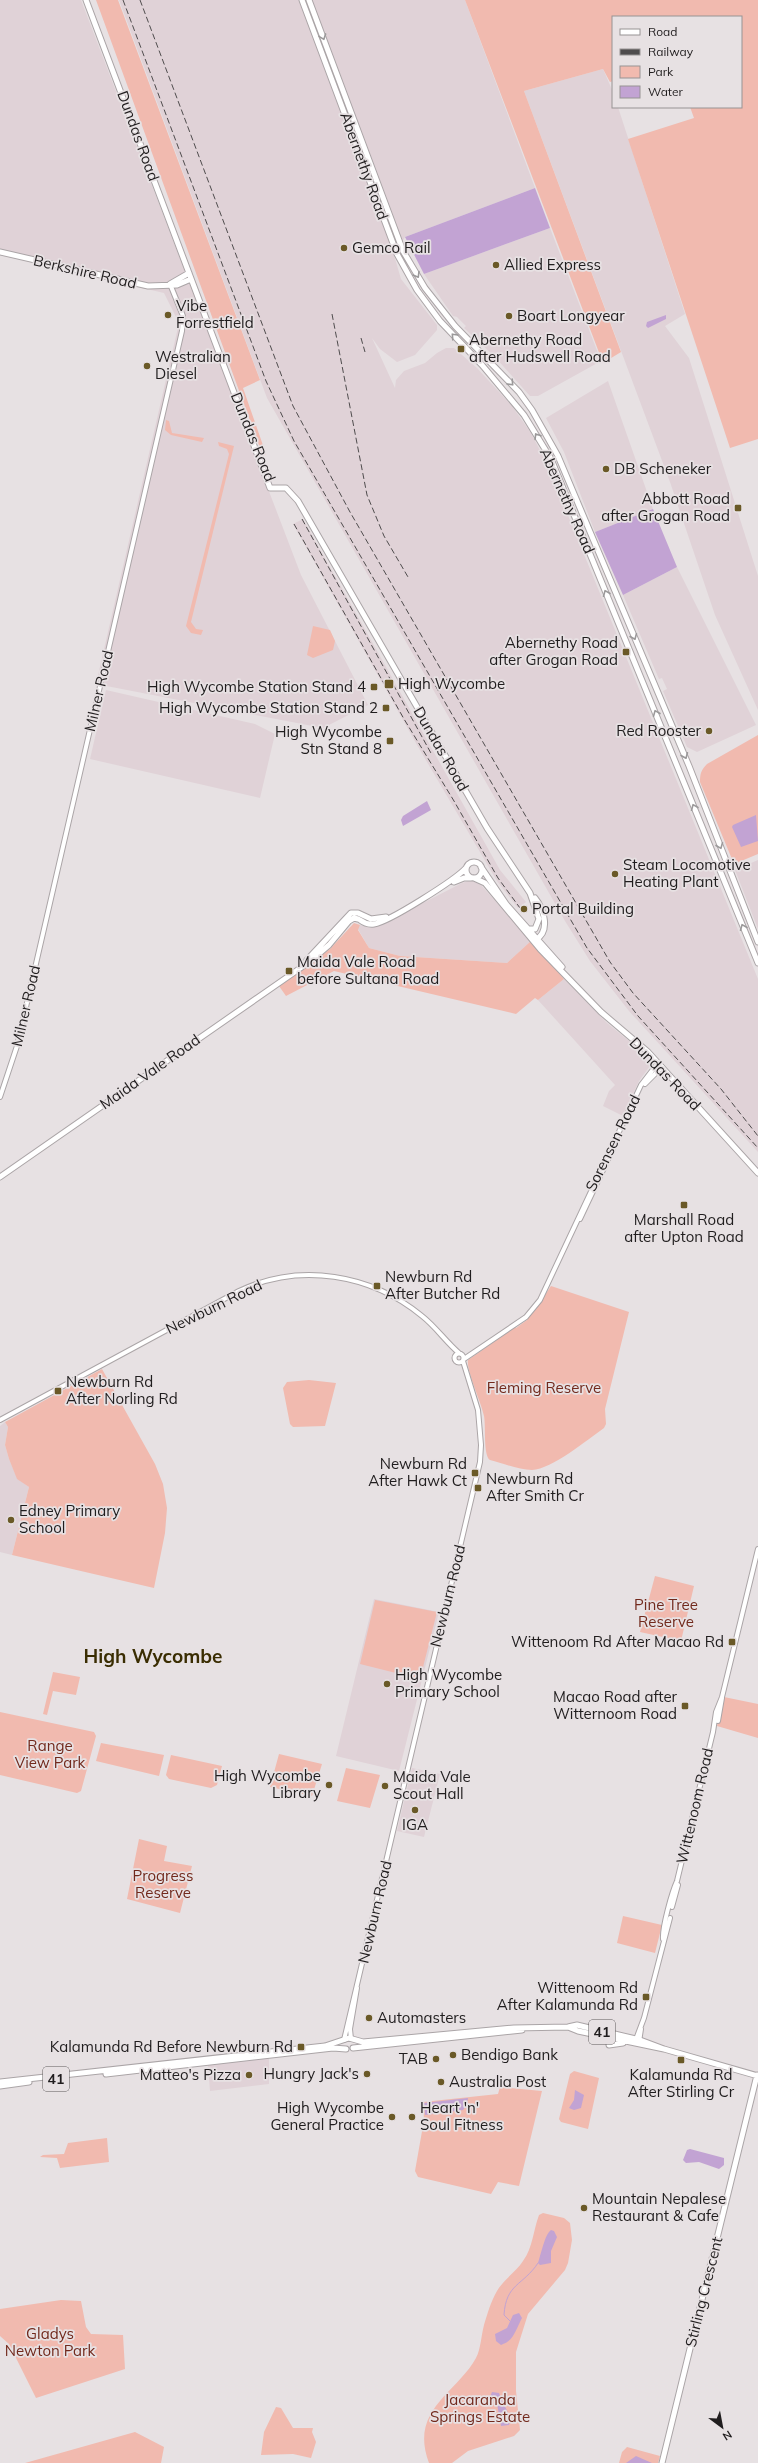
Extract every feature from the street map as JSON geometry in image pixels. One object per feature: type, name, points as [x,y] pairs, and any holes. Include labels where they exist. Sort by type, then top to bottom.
[{"type":"main road","name":"Dundas Road","points":[[86,0],[270,488],[286,488],[298,501],[487,828],[543,912],[545,925],[542,945]]},
{"type":"main road","name":"Abernethy Road","points":[[302,0],[397,254],[417,290],[440,321],[482,365],[524,415],[551,459],[758,963]]},
{"type":"main road","name":"Abernethy Road","points":[[310,0],[403,251],[425,288],[455,326],[519,392],[532,410],[558,456],[689,766],[758,942]]},
{"type":"main road","points":[[336,91],[342,88]]},
{"type":"main road","points":[[397,254],[403,251]]},
{"type":"main road","name":"Berkshire Road","points":[[0,252],[143,285],[177,285],[191,279]]},
{"type":"main road","name":"Berkshire Road","points":[[170,284],[189,273]]},
{"type":"main road","points":[[472,863],[481,867],[491,887],[483,881],[473,878],[466,873],[466,868],[472,863]]},
{"type":"main road","points":[[473,878],[480,875],[481,867]]},
{"type":"main road","name":"Maida Vale Road","points":[[447,884],[466,868]]},
{"type":"main road","name":"Maida Vale Road","points":[[0,1177],[322,952],[351,920],[359,920],[372,924],[388,917],[447,884],[464,878],[473,878]]},
{"type":"main road","name":"Dundas Road","points":[[491,887],[533,938],[542,945],[569,978]]},
{"type":"main road","name":"Dundas Road","points":[[491,887],[560,969],[601,1012],[660,1065],[758,1173]]},
{"type":"main road","name":"Dundas Road","points":[[530,893],[539,914],[537,927],[533,938]]},
{"type":"main road","name":"Maida Vale Road","points":[[300,966],[351,913],[358,912],[371,919],[388,917]]},
{"type":"main road","points":[[533,938],[545,925]]},
{"type":"main road","points":[[527,929],[532,930],[537,927]]},
{"type":"main road","name":"41","points":[[0,2086],[333,2048],[344,2045],[352,2039],[363,2042],[446,2034],[568,2027],[577,2025],[757,2076]]},
{"type":"main road","name":"41","points":[[568,2027],[628,2042],[637,2042]]},
{"type":"main road","name":"41","points":[[0,2082],[325,2046],[344,2045],[354,2048],[478,2036],[533,2028]]},
{"type":"main road","points":[[446,2034],[476,2034],[478,2036]]},
{"type":"main road","points":[[352,2039],[354,2048]]},
{"type":"main road","points":[[385,2040],[412,2039],[416,2042]]},
{"type":"main road","points":[[609,2045],[628,2042]]},
{"type":"main road","name":"Stirling Crescent","points":[[662,2463],[757,2076]]},
{"type":"street","name":"Milner Road","points":[[0,1097],[17,1046],[182,330],[183,316],[170,284]]},
{"type":"street","name":"Sorensen Road","points":[[463,1360],[477,1348],[526,1317],[540,1300],[643,1087],[660,1065]]},
{"type":"street","name":"Newburn Road","points":[[0,1420],[233,1294],[254,1285],[285,1277],[316,1275],[343,1278],[381,1290],[422,1316],[458,1354]]},
{"type":"street","name":"Sorensen Road","points":[[458,1354],[477,1348]]},
{"type":"street","points":[[458,1354],[463,1360],[457,1362],[458,1354]]},
{"type":"street","name":"Newburn Road","points":[[344,2045],[479,1468],[481,1445],[480,1422],[474,1393],[465,1370],[463,1360]]},
{"type":"street","name":"Newburn Road","points":[[457,1362],[465,1370]]},
{"type":"street","name":"Wittenoom Road","points":[[637,2042],[664,1939],[758,1549]]},
{"type":"street","name":"Newburn Road","points":[[352,2039],[350,2029],[358,1995],[357,1986]]},
{"type":"shaded area","points":[[0,0],[81,0],[301,575],[368,705],[323,728],[96,684],[179,323],[164,293],[0,255]]},
{"type":"shaded area","points":[[119,0],[465,0],[535,188],[405,237],[394,255],[401,279],[437,325],[437,330],[415,355],[397,362],[380,349],[372,338],[395,388],[396,380],[404,371],[425,363],[446,348],[454,348],[477,368],[512,406],[531,433],[547,464],[758,979],[758,1152],[629,1011],[590,961],[565,921],[267,398]]},
{"type":"shaded area","points":[[603,69],[612,90],[612,108],[618,108],[685,314],[665,326],[689,358],[758,576],[758,710],[715,615],[670,482],[524,91]]},
{"type":"shaded area","points":[[550,228],[601,361],[538,396],[530,396],[494,356],[464,328],[466,326],[457,317],[453,316],[424,274]]},
{"type":"shaded area","points":[[608,381],[653,509],[595,532],[564,452],[546,418]]},
{"type":"shaded area","points":[[303,519],[500,870],[526,902],[518,908],[497,881],[417,745],[293,524]]},
{"type":"shaded area","points":[[677,567],[756,725],[697,752],[687,747],[663,691],[667,689],[662,678],[659,679],[623,595]]},
{"type":"shaded area","points":[[106,690],[255,724],[275,734],[260,798],[90,759]]},
{"type":"shaded area","points":[[758,860],[758,929],[735,870]]},
{"type":"shaded area","points":[[471,880],[481,885],[531,941],[507,963],[400,956],[369,948],[358,929],[360,925],[371,928],[378,926],[462,883]]},
{"type":"shaded area","points":[[564,979],[607,1023],[651,1059],[652,1063],[639,1081],[623,1116],[603,1106],[609,1091],[615,1085],[538,1000]]},
{"type":"shaded area","name":"Edney Primary School","points":[[5,1422],[8,1427],[5,1445],[9,1459],[17,1478],[29,1487],[12,1555],[0,1552],[0,1426]]},
{"type":"shaded area","name":"High Wycombe Primary School","points":[[374,1599],[439,1612],[399,1771],[336,1756]]},
{"type":"shaded area","points":[[412,1768],[440,1774],[424,1837],[397,1831]]},
{"type":"shaded area","points":[[269,2058],[269,2084],[210,2091],[208,2065]]},
{"type":"green space","points":[[96,0],[118,0],[260,380],[243,388],[266,454],[263,456]]},
{"type":"green space","points":[[465,0],[758,0],[758,439],[730,448],[628,139],[694,118],[690,108],[742,108],[742,16],[612,16],[612,81],[610,82],[603,69],[524,91],[621,352],[603,363]]},
{"type":"green space","points":[[166,420],[169,421],[172,433],[204,438],[202,442],[171,435],[165,430]]},
{"type":"green space","points":[[218,442],[234,446],[191,622],[196,629],[203,630],[201,635],[191,633],[186,626],[229,454],[227,449],[219,446]]},
{"type":"green space","points":[[313,626],[330,630],[335,641],[333,650],[313,658],[307,655]]},
{"type":"green space","points":[[758,735],[758,854],[734,864],[700,782],[701,774],[703,768],[707,764]]},
{"type":"green space","points":[[354,923],[360,925],[358,930],[369,948],[400,956],[507,963],[531,941],[564,979],[538,1000],[535,998],[516,1014],[334,971],[286,996],[279,986],[330,949]]},
{"type":"green space","name":"Fleming Reserve","points":[[551,1286],[629,1312],[605,1409],[606,1424],[604,1428],[549,1465],[527,1470],[490,1460],[488,1457],[486,1453],[484,1416],[469,1371],[468,1360],[511,1330],[509,1328],[514,1325],[516,1328],[527,1320],[534,1308],[535,1310]]},
{"type":"green space","points":[[102,1369],[155,1464],[163,1484],[167,1508],[165,1533],[154,1588],[12,1555],[29,1487],[17,1479],[9,1459],[5,1445],[8,1427],[5,1422]]},
{"type":"green space","points":[[309,1380],[336,1383],[325,1426],[293,1427],[290,1424],[283,1388],[287,1382]]},
{"type":"green space","name":"Pine Tree Reserve","points":[[655,1576],[694,1586],[681,1641],[640,1632]]},
{"type":"green space","points":[[375,1600],[437,1612],[420,1679],[360,1664]]},
{"type":"green space","points":[[53,1672],[80,1677],[76,1695],[53,1691],[47,1715],[43,1714]]},
{"type":"green space","points":[[724,1697],[758,1704],[758,1738],[717,1726]]},
{"type":"green space","name":"Range View Park","points":[[0,1712],[94,1732],[96,1736],[81,1791],[77,1793],[0,1775]]},
{"type":"green space","points":[[101,1743],[164,1755],[159,1776],[96,1761]]},
{"type":"green space","points":[[279,1754],[322,1764],[312,1796],[270,1787]]},
{"type":"green space","points":[[171,1755],[222,1766],[217,1785],[211,1788],[169,1779],[166,1775]]},
{"type":"green space","points":[[346,1768],[380,1775],[370,1808],[337,1801]]},
{"type":"green space","name":"Progress Reserve","points":[[139,1839],[167,1846],[164,1861],[192,1866],[180,1913],[127,1899]]},
{"type":"green space","points":[[623,1916],[662,1925],[655,1953],[617,1943]]},
{"type":"green space","points":[[574,2071],[599,2078],[588,2129],[561,2122],[559,2119],[570,2074]]},
{"type":"green space","points":[[500,2087],[542,2091],[519,2186],[498,2182],[491,2194],[418,2177],[415,2171],[424,2120],[423,2102],[498,2094]]},
{"type":"green space","points":[[107,2138],[109,2162],[60,2168],[57,2158],[40,2157],[43,2155],[64,2154],[68,2143]]},
{"type":"green space","name":"Jacaranda Springs Estate","points":[[543,2213],[564,2218],[570,2223],[572,2240],[568,2263],[565,2270],[528,2314],[516,2352],[516,2391],[520,2430],[514,2436],[468,2451],[452,2463],[429,2463],[424,2445],[425,2429],[430,2416],[476,2358],[484,2325],[493,2299],[503,2283],[520,2265],[526,2256],[531,2245],[539,2215]]},
{"type":"green space","name":"Gladys Newton Park","points":[[61,2300],[81,2301],[86,2327],[91,2334],[123,2335],[125,2369],[36,2398],[9,2344],[0,2336],[0,2309]]},
{"type":"green space","points":[[276,2407],[281,2408],[293,2428],[313,2428],[312,2432],[316,2442],[311,2458],[293,2454],[261,2455],[264,2432]]},
{"type":"green space","points":[[135,2432],[164,2447],[161,2463],[25,2463]]},
{"type":"green space","points":[[627,2447],[660,2456],[658,2463],[619,2463],[622,2452]]},
{"type":"water","points":[[535,188],[550,228],[424,274],[405,237]]},
{"type":"water","points":[[666,315],[666,319],[648,328],[646,326],[647,322]]},
{"type":"water","points":[[653,509],[677,567],[623,595],[595,532]]},
{"type":"water","points":[[427,801],[431,810],[403,826],[401,820],[403,816]]},
{"type":"water","points":[[756,815],[758,841],[741,847],[732,827],[733,825]]},
{"type":"water","points":[[575,2090],[584,2095],[581,2108],[574,2110],[569,2108],[574,2100]]},
{"type":"water","points":[[468,2098],[467,2105],[463,2110],[425,2115],[424,2103]]},
{"type":"water","points":[[690,2149],[724,2158],[724,2165],[719,2169],[699,2162],[686,2163],[683,2160],[687,2150]]},
{"type":"water","points":[[551,2230],[554,2231],[557,2237],[551,2251],[551,2263],[540,2265],[538,2263],[543,2245]]},
{"type":"water","points":[[519,2313],[522,2318],[512,2338],[501,2345],[496,2341],[495,2334],[507,2328],[513,2315]]},
{"type":"water","points":[[492,2392],[499,2393],[510,2418],[509,2425],[501,2426],[497,2404],[490,2397]]},
{"type":"water","points":[[636,2456],[652,2463],[626,2463]]},
{"type":"waterway","points":[[511,2322],[504,2315],[508,2297],[516,2286],[538,2263]]},
{"type":"railway","points":[[123,0],[266,381],[294,441],[587,948],[638,1016],[758,1148]]},
{"type":"railway","points":[[140,0],[293,406],[350,512],[610,962],[633,993],[721,1089],[758,1136]]},
{"type":"railway","points":[[332,314],[367,495],[384,536],[408,577]]},
{"type":"railway","points":[[361,338],[365,352]]},
{"type":"railway","points":[[302,519],[432,755]]},
{"type":"railway","points":[[294,524],[404,719],[454,801],[498,878],[520,908]]},
{"type":"place","name":"Gemco Rail","points":[[344,248]]},
{"type":"place","name":"Allied Express","points":[[496,265]]},
{"type":"place","name":"Vibe Forrestfield","points":[[168,315]]},
{"type":"place","name":"Boart Longyear","points":[[509,316]]},
{"type":"place","name":"Abernethy Road after Hudswell Road","points":[[461,349]]},
{"type":"place","name":"Westralian Diesel","points":[[147,366]]},
{"type":"place","name":"DB Scheneker","points":[[606,469]]},
{"type":"place","name":"Abbott Road after Grogan Road","points":[[738,508]]},
{"type":"place","name":"Abernethy Road after Grogan Road","points":[[626,652]]},
{"type":"place","name":"High Wycombe","points":[[389,684]]},
{"type":"place","name":"High Wycombe Station Stand 4","points":[[374,687]]},
{"type":"place","name":"High Wycombe Station Stand 2","points":[[386,708]]},
{"type":"place","name":"Red Rooster","points":[[709,731]]},
{"type":"place","name":"High Wycombe Stn Stand 8","points":[[390,741]]},
{"type":"place","name":"Steam Locomotive Heating Plant","points":[[615,874]]},
{"type":"place","name":"Portal Building","points":[[524,909]]},
{"type":"place","name":"Maida Vale Road before Sultana Road","points":[[289,971]]},
{"type":"place","name":"Marshall Road after Upton Road","points":[[684,1205]]},
{"type":"place","name":"Newburn Rd After Butcher Rd","points":[[377,1286]]},
{"type":"place","name":"Newburn Rd After Norling Rd","points":[[58,1391]]},
{"type":"place","name":"Newburn Rd After Hawk Ct","points":[[475,1473]]},
{"type":"place","name":"Newburn Rd After Smith Cr","points":[[478,1488]]},
{"type":"place","name":"Edney Primary School","points":[[11,1520]]},
{"type":"place","name":"Wittenoom Rd After Macao Rd","points":[[732,1642]]},
{"type":"place","name":"High Wycombe Primary School","points":[[387,1684]]},
{"type":"place","name":"Macao Road after Witternoom Road","points":[[685,1706]]},
{"type":"place","name":"High Wycombe Library","points":[[329,1785]]},
{"type":"place","name":"Maida Vale Scout Hall","points":[[385,1786]]},
{"type":"place","name":"IGA","points":[[415,1810]]},
{"type":"place","name":"Wittenoom Rd After Kalamunda Rd","points":[[646,1997]]},
{"type":"place","name":"Automasters","points":[[369,2018]]},
{"type":"place","name":"Kalamunda Rd Before Newburn Rd","points":[[301,2047]]},
{"type":"place","name":"Bendigo Bank","points":[[453,2055]]},
{"type":"place","name":"TAB","points":[[436,2059]]},
{"type":"place","name":"Kalamunda Rd After Stirling Cr","points":[[681,2060]]},
{"type":"place","name":"Hungry Jack's","points":[[367,2074]]},
{"type":"place","name":"Matteo's Pizza","points":[[249,2075]]},
{"type":"place","name":"Australia Post","points":[[441,2082]]},
{"type":"place","name":"High Wycombe General Practice","points":[[392,2117]]},
{"type":"place","name":"Heart 'n' Soul Fitness","points":[[412,2117]]},
{"type":"place","name":"Mountain Nepalese Restaurant & Cafe","points":[[584,2208]]},
{"type":"district","name":"High Wycombe","points":[[153,1656]]}]
